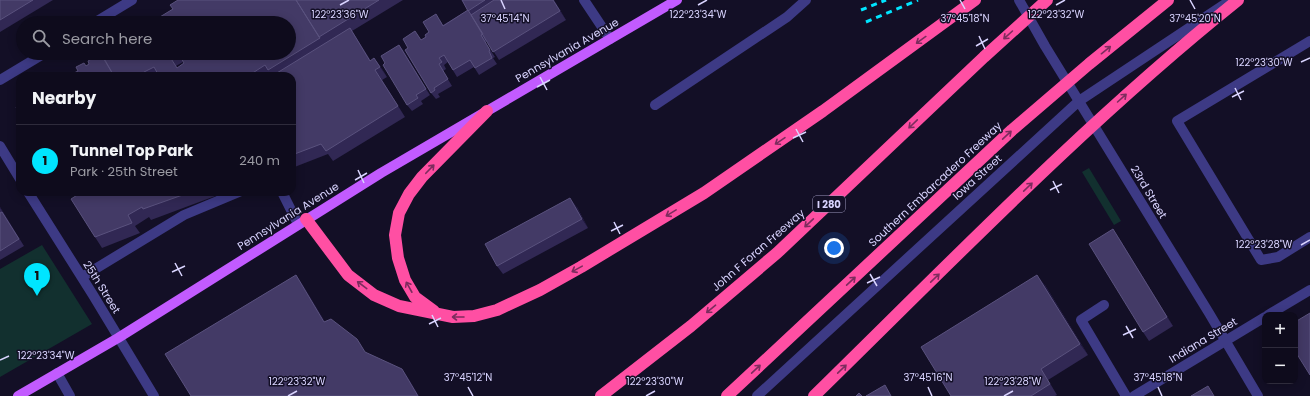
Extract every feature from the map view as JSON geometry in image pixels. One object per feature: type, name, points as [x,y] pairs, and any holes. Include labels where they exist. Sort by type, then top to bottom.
[{"type":"highway","points":[[302,221],[348,275],[374,295],[399,306],[453,317],[474,316],[497,310],[540,290],[581,267],[704,192],[823,111],[975,0]]},
{"type":"highway","name":"John F Foran Freeway","points":[[601,396],[691,326],[777,253],[984,57],[1047,0]]},
{"type":"highway","name":"Southern Embarcadero Freeway","points":[[727,396],[1012,130],[1089,64],[1168,0]]},
{"type":"highway","points":[[814,396],[1084,133],[1187,40],[1238,0]]},
{"type":"highway","points":[[437,313],[415,297],[405,280],[398,258],[395,235],[399,214],[409,194],[422,177],[487,111]]},
{"type":"main road","name":"Pennsylvania Avenue","points":[[18,396],[118,338],[302,221],[381,173],[677,0]]},
{"type":"street","points":[[106,16],[132,0]]},
{"type":"street","points":[[584,0],[610,39]]},
{"type":"street","points":[[655,106],[787,16],[806,0]]},
{"type":"street","name":"23rd Street","points":[[1018,0],[1226,340],[1258,396]]},
{"type":"street","name":"Iowa Street","points":[[757,396],[1079,101],[1231,0]]},
{"type":"street","points":[[1310,41],[1177,121],[1261,260],[1278,257],[1310,236]]},
{"type":"street","points":[[0,80],[33,60]]},
{"type":"street","points":[[0,146],[16,172]]},
{"type":"street","name":"25th Street","points":[[31,196],[82,277],[154,396]]},
{"type":"street","points":[[82,277],[184,215],[229,196]]},
{"type":"street","points":[[285,196],[302,221]]},
{"type":"street","points":[[1273,312],[1310,290]]},
{"type":"street","points":[[1104,305],[1081,320],[1126,396]]},
{"type":"street","name":"Indiana Street","points":[[1134,396],[1262,319]]},
{"type":"street","points":[[57,373],[70,396]]},
{"type":"green space","points":[[1089,168],[1121,221],[1114,225],[1082,172]]},
{"type":"green space","points":[[42,245],[92,324],[0,377],[0,269]]},
{"type":"building","points":[[0,0],[33,0],[0,20]]},
{"type":"building","points":[[178,0],[296,0],[320,38],[296,53],[296,16],[162,16],[173,9],[170,5]]},
{"type":"building","points":[[296,0],[379,0],[319,37]]},
{"type":"building","points":[[462,0],[485,0],[468,11]]},
{"type":"building","points":[[494,0],[553,0],[560,11],[493,52],[471,15]]},
{"type":"building","points":[[468,10],[483,34],[481,35],[490,50],[489,51],[492,58],[475,68],[470,60],[453,70],[444,55],[439,58],[442,62],[439,64],[448,79],[434,88],[435,90],[431,93],[405,50],[408,48],[403,39],[415,31],[421,40],[426,37],[425,35],[429,32],[423,22],[436,14],[443,26]]},
{"type":"building","points":[[350,28],[370,61],[374,58],[380,67],[375,70],[398,106],[326,151],[321,144],[296,153],[296,72],[278,72]]},
{"type":"building","points":[[399,45],[426,89],[416,95],[418,98],[407,105],[383,65],[385,63],[381,56]]},
{"type":"building","points":[[104,60],[112,72],[76,72],[78,71],[76,67],[84,63],[86,66],[89,64],[88,61]]},
{"type":"building","points":[[105,60],[172,60],[177,68],[184,63],[182,60],[284,60],[268,70],[265,65],[254,72],[157,72],[154,67],[144,72],[112,72]]},
{"type":"building","points":[[76,196],[180,196],[143,209],[142,207],[128,215],[132,223],[95,237],[71,199]]},
{"type":"building","points":[[570,198],[582,219],[497,266],[485,244]]},
{"type":"building","points":[[2,212],[19,239],[0,251],[0,213]]},
{"type":"building","points":[[1113,229],[1167,317],[1143,332],[1089,244]]},
{"type":"building","points":[[296,275],[324,322],[331,319],[357,339],[365,352],[402,369],[418,396],[191,396],[165,354]]},
{"type":"building","points":[[1037,275],[1080,344],[1041,369],[1050,384],[1031,396],[951,396],[921,347]]},
{"type":"building","points":[[1310,313],[1310,375],[1298,356],[1298,320]]},
{"type":"building","points":[[885,385],[891,396],[866,396]]},
{"type":"building","points":[[1208,386],[1214,396],[1191,396]]},
{"type":"railway","points":[[861,10],[886,0]]},
{"type":"railway","points":[[866,22],[918,0]]},
{"type":"place","name":"Tunnel Top Park","points":[[37,296]]}]
